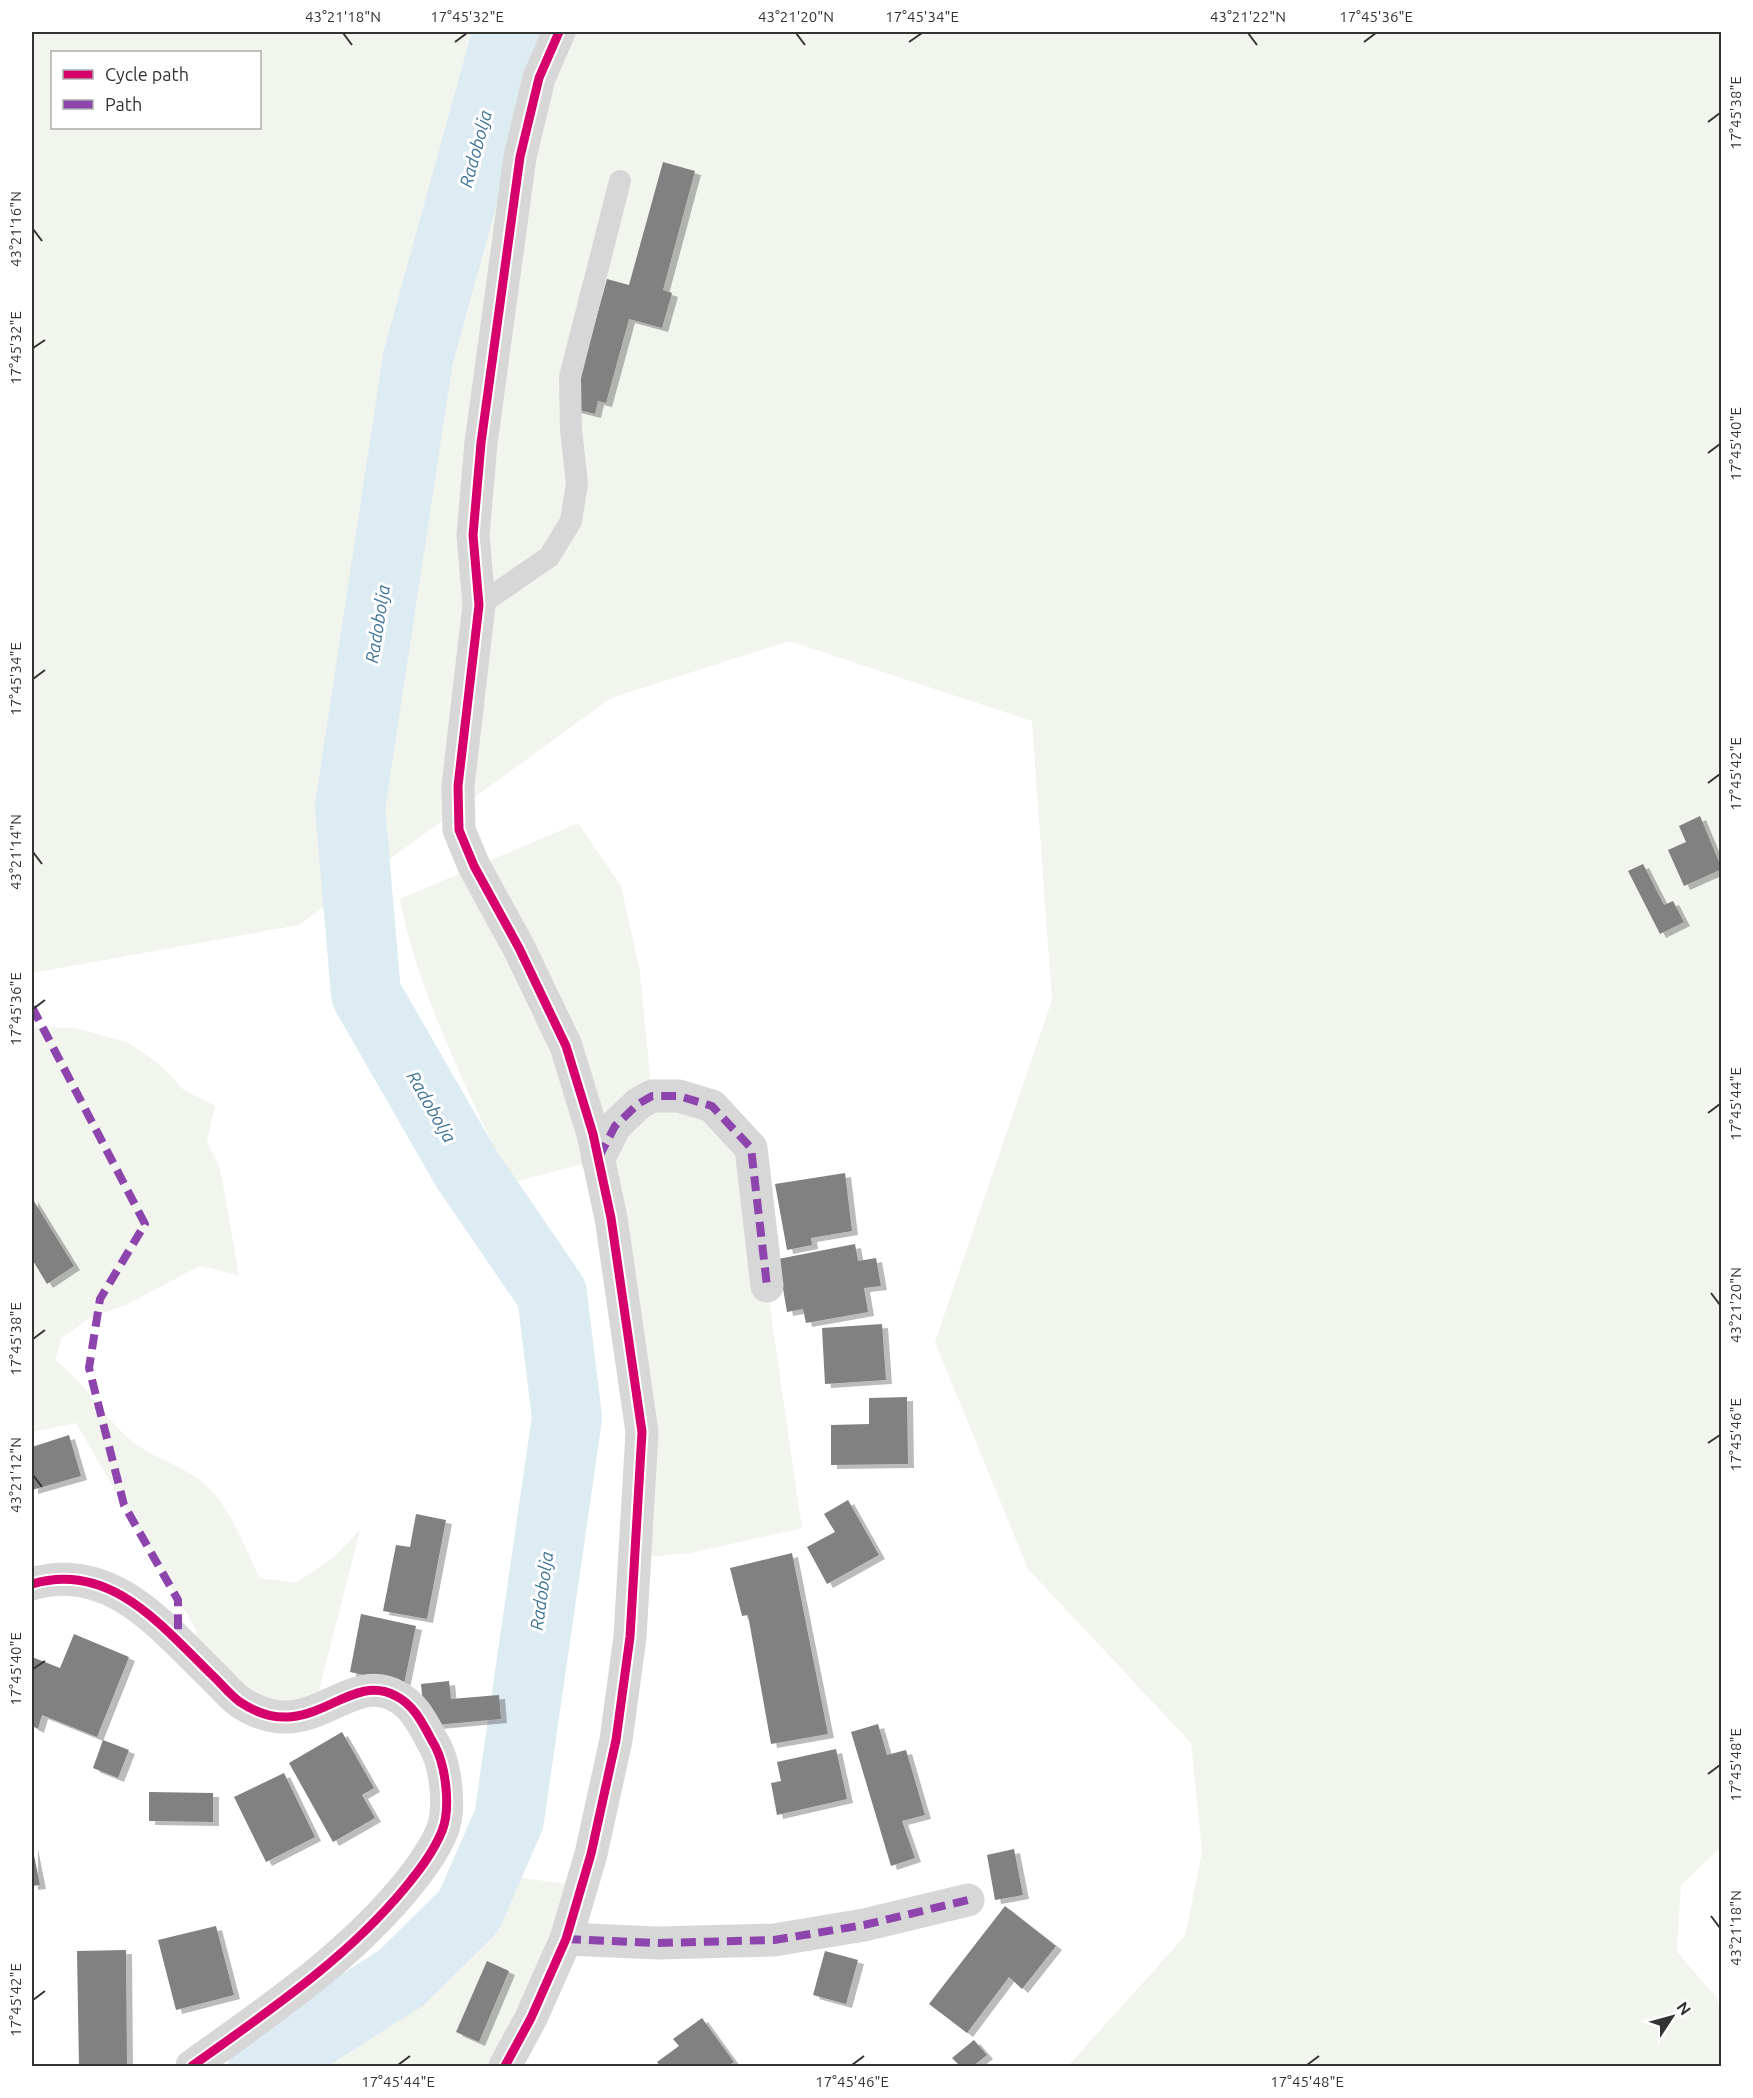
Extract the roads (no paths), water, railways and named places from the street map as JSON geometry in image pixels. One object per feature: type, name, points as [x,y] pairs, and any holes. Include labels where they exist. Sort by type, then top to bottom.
[{"type":"street","points":[[505,2067],[531,2018],[566,1939],[591,1854],[616,1740],[630,1637],[642,1432],[611,1218],[598,1160],[566,1046],[519,948],[474,866],[459,830],[458,786],[479,605],[473,535],[481,443],[520,158],[539,78],[560,32]]},
{"type":"street","points":[[598,1160],[615,1126],[638,1104],[652,1096],[679,1096],[712,1106],[751,1148],[767,1286]]},
{"type":"street","points":[[32,1584],[70,1577],[108,1587],[146,1611],[239,1701],[262,1714],[290,1718],[313,1714],[353,1694],[378,1688],[398,1696],[416,1712],[439,1754],[447,1783],[443,1830],[422,1868],[381,1916],[328,1967],[192,2067]]},
{"type":"street","points":[[566,1939],[658,1943],[774,1940],[864,1925],[968,1900]]},
{"type":"lane","points":[[479,605],[549,557],[571,521],[577,483],[571,430],[570,377],[620,181]]},
{"type":"waterway","name":"Radobolja","points":[[263,2066],[401,1978],[469,1911],[509,1819],[567,1418],[552,1294],[466,1168],[366,994],[350,807],[418,358],[508,32]]}]
